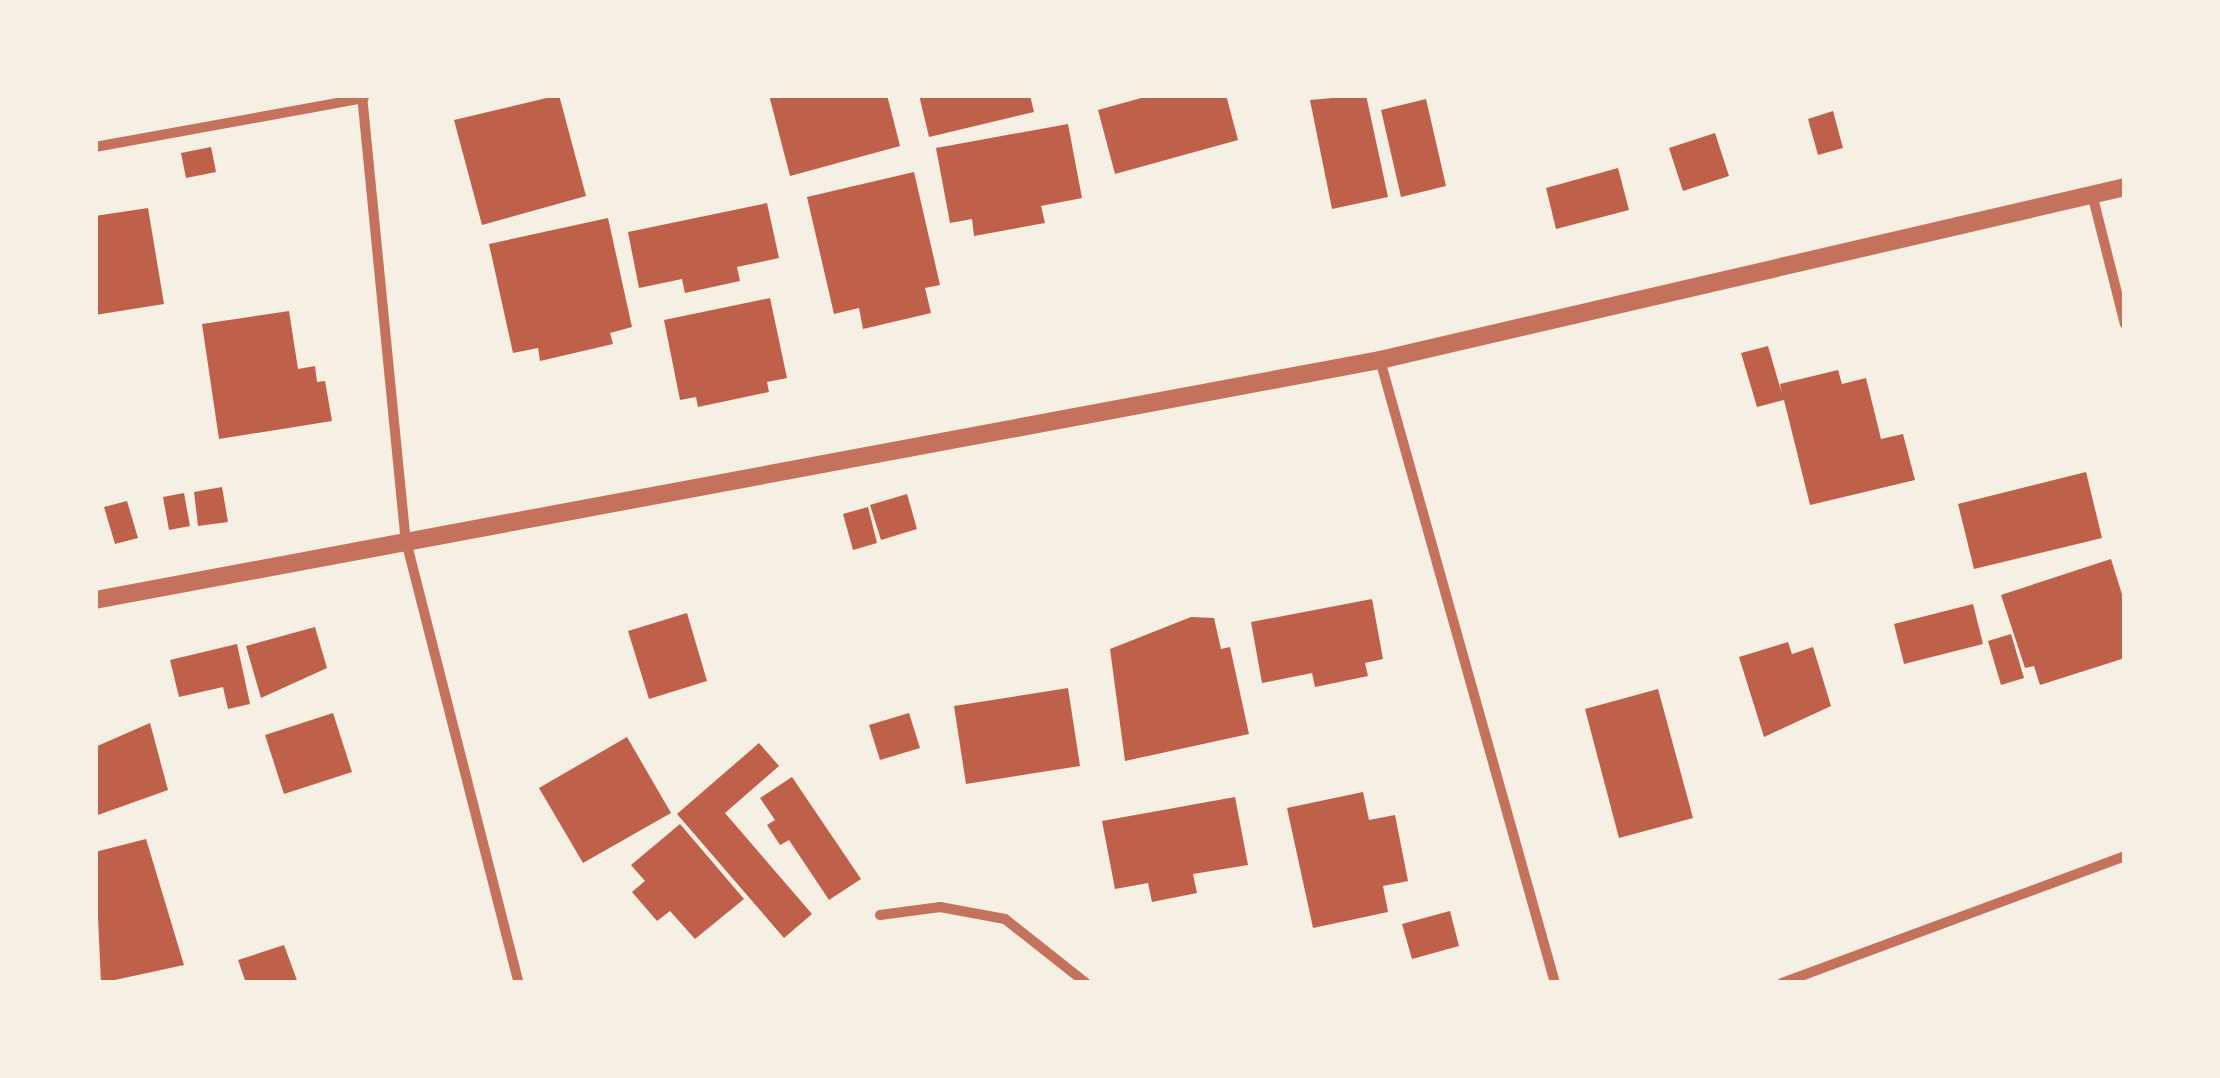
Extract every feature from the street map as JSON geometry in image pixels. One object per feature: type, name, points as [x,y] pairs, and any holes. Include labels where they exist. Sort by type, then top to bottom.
[{"type":"street","points":[[95,147],[364,96],[406,541],[520,983]]},
{"type":"street","points":[[95,600],[1380,360],[2125,187]]},
{"type":"street","points":[[2092,194],[2125,324]]},
{"type":"street","points":[[1380,360],[1555,983]]},
{"type":"street","points":[[1782,983],[2125,856]]},
{"type":"street","points":[[880,915],[940,907],[1005,919],[1086,983]]},
{"type":"building","points":[[559,95],[586,196],[482,225],[454,120]]},
{"type":"building","points":[[769,95],[887,95],[900,146],[790,176]]},
{"type":"building","points":[[919,95],[1030,95],[1034,112],[929,137]]},
{"type":"building","points":[[1152,95],[1226,95],[1238,140],[1115,174],[1098,110]]},
{"type":"building","points":[[1366,95],[1388,197],[1332,209],[1310,100]]},
{"type":"building","points":[[1426,99],[1446,186],[1401,197],[1381,110]]},
{"type":"building","points":[[1833,111],[1843,148],[1818,155],[1808,119]]},
{"type":"building","points":[[1068,124],[1082,198],[1041,206],[1045,223],[974,236],[972,219],[950,223],[936,148]]},
{"type":"building","points":[[1715,133],[1729,176],[1683,191],[1669,148]]},
{"type":"building","points":[[211,147],[216,172],[186,178],[181,153]]},
{"type":"building","points":[[1618,168],[1629,210],[1556,229],[1546,188]]},
{"type":"building","points":[[914,172],[940,285],[925,288],[931,313],[863,329],[859,308],[834,314],[807,197]]},
{"type":"building","points":[[767,203],[779,258],[737,267],[740,281],[685,293],[682,279],[639,288],[628,232]]},
{"type":"building","points":[[148,208],[164,304],[95,315],[95,216]]},
{"type":"building","points":[[608,218],[632,327],[610,333],[613,344],[540,361],[538,348],[513,353],[489,244]]},
{"type":"building","points":[[770,298],[787,378],[767,382],[769,392],[698,407],[696,397],[680,400],[664,320]]},
{"type":"building","points":[[289,311],[298,369],[315,366],[317,382],[325,381],[332,421],[219,439],[202,324]]},
{"type":"building","points":[[1768,346],[1782,394],[1780,384],[1838,370],[1842,384],[1866,378],[1881,439],[1903,434],[1915,480],[1810,505],[1784,400],[1757,407],[1741,353]]},
{"type":"building","points":[[2086,472],[2102,538],[1974,569],[1958,504]]},
{"type":"building","points":[[222,487],[228,522],[198,526],[194,492]]},
{"type":"building","points":[[184,493],[190,526],[169,530],[163,497]]},
{"type":"building","points":[[907,494],[917,529],[881,540],[870,505]]},
{"type":"building","points":[[127,501],[138,538],[115,544],[104,507]]},
{"type":"building","points":[[868,507],[877,543],[853,550],[843,514]]},
{"type":"building","points":[[2111,559],[2125,604],[2125,658],[2040,685],[2034,666],[2025,668],[2001,595]]},
{"type":"building","points":[[1372,599],[1383,659],[1365,663],[1368,676],[1315,687],[1312,673],[1262,683],[1251,622]]},
{"type":"building","points":[[1973,604],[1983,644],[1904,664],[1894,624]]},
{"type":"building","points":[[687,613],[707,681],[649,699],[628,631]]},
{"type":"building","points":[[1191,617],[1214,618],[1221,649],[1230,647],[1249,734],[1125,761],[1110,649]]},
{"type":"building","points":[[315,627],[327,668],[261,698],[246,646]]},
{"type":"building","points":[[2011,634],[2024,678],[2001,685],[1988,641]]},
{"type":"building","points":[[1788,642],[1792,654],[1813,647],[1831,706],[1764,737],[1739,657]]},
{"type":"building","points":[[237,644],[250,704],[228,709],[223,687],[179,697],[170,660]]},
{"type":"building","points":[[1068,688],[1080,766],[966,784],[954,706]]},
{"type":"building","points":[[1658,689],[1693,818],[1619,838],[1585,709]]},
{"type":"building","points":[[333,713],[352,772],[284,794],[265,735]]},
{"type":"building","points":[[909,713],[920,748],[880,760],[869,725]]},
{"type":"building","points":[[150,723],[168,790],[95,816],[95,747]]},
{"type":"building","points":[[627,737],[671,813],[583,863],[539,788]]},
{"type":"building","points":[[759,743],[779,766],[725,813],[812,914],[784,938],[677,814]]},
{"type":"building","points":[[792,777],[861,879],[829,900],[789,840],[780,845],[767,825],[775,820],[760,798]]},
{"type":"building","points":[[1363,792],[1369,820],[1395,815],[1408,881],[1383,886],[1388,912],[1313,928],[1287,808]]},
{"type":"building","points":[[1235,797],[1248,865],[1193,874],[1197,893],[1152,902],[1148,883],[1115,889],[1102,821]]},
{"type":"building","points":[[680,824],[744,899],[695,939],[670,911],[657,921],[632,892],[645,881],[631,865]]},
{"type":"building","points":[[146,839],[184,965],[101,983],[95,852]]},
{"type":"building","points":[[1450,911],[1459,946],[1412,959],[1402,924]]},
{"type":"building","points":[[284,945],[298,983],[246,983],[238,960]]}]
